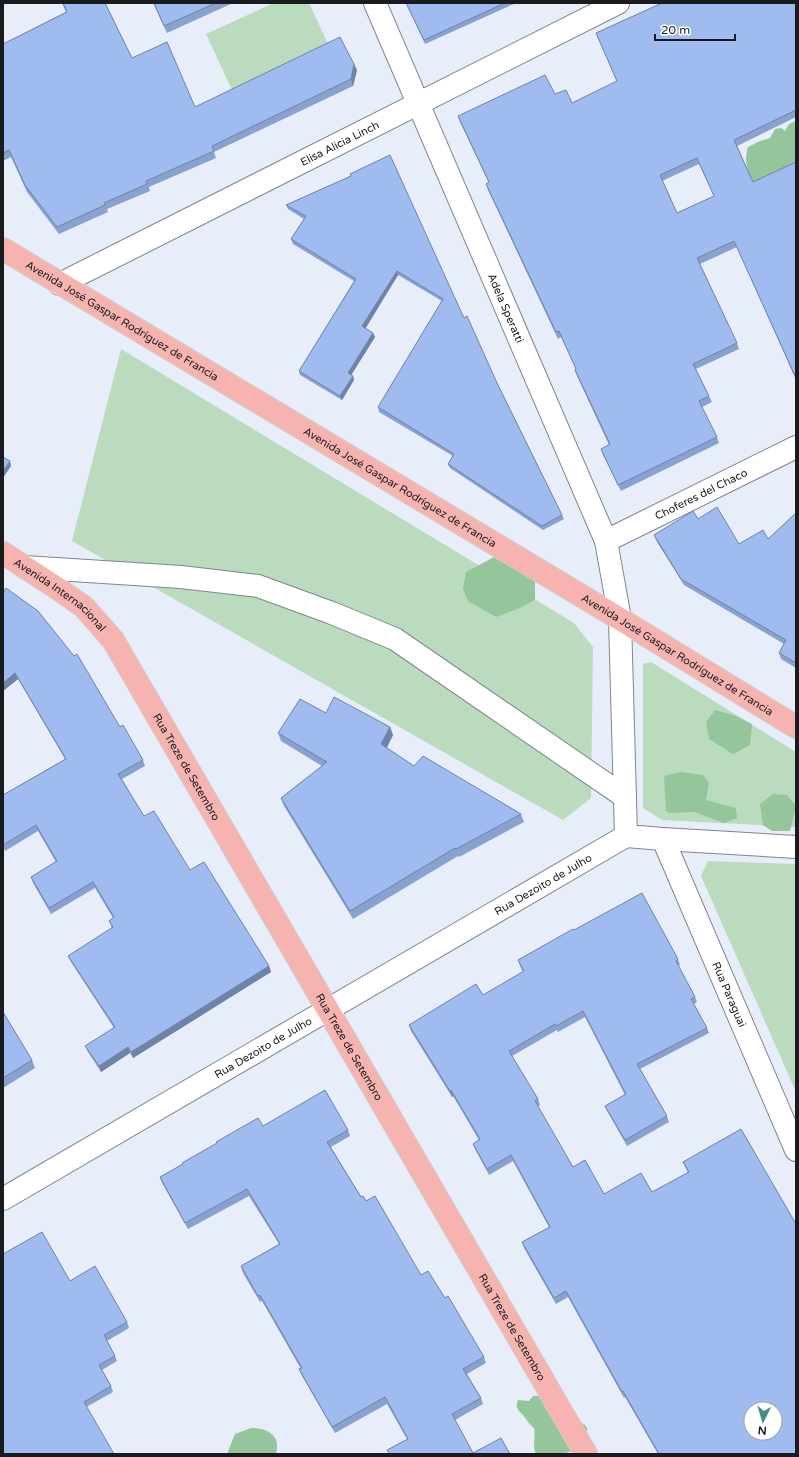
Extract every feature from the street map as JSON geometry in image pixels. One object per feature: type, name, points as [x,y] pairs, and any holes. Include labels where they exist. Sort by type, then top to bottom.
[{"type":"main road","name":"Avenida José Gaspar Rodríguez de Francia","points":[[3,249],[620,619],[796,727]]},
{"type":"main road","name":"Avenida Internacional","points":[[3,553],[84,607],[113,640]]},
{"type":"main road","name":"Rua Treze de Setembro","points":[[113,640],[586,1454]]},
{"type":"street","name":"Adela Speratti","points":[[375,3],[606,541],[620,619],[626,836]]},
{"type":"street","name":"Elisa Alicia Linch","points":[[60,284],[618,3]]},
{"type":"street","name":"Choferes del Chaco","points":[[606,541],[796,447]]},
{"type":"street","points":[[25,568],[181,577],[258,586],[332,613],[394,640],[625,797]]},
{"type":"street","points":[[626,836],[796,847]]},
{"type":"street","name":"Rua Dezoito de Julho","points":[[3,1199],[626,836]]},
{"type":"street","name":"Rua Paraguai","points":[[663,839],[796,1150]]},
{"type":"green space","points":[[274,3],[309,3],[329,46],[232,90],[206,34]]},
{"type":"green space","points":[[796,121],[796,168],[761,183],[752,181],[746,156],[748,147],[770,138],[775,129],[781,128],[785,131],[789,124]]},
{"type":"green space","points":[[121,349],[574,623],[593,647],[591,798],[563,820],[72,541]]},
{"type":"green space","points":[[496,556],[535,576],[535,600],[520,608],[496,617],[468,601],[463,589],[466,572]]},
{"type":"green space","points":[[651,662],[796,752],[796,827],[662,820],[643,808],[643,664]]},
{"type":"green space","points":[[715,710],[736,716],[752,724],[750,745],[733,754],[709,739],[706,722]]},
{"type":"green space","points":[[681,772],[703,775],[709,783],[706,800],[736,808],[737,818],[724,823],[694,812],[670,813],[666,811],[664,776]]},
{"type":"green space","points":[[773,794],[787,795],[796,806],[790,831],[772,831],[763,825],[760,804]]},
{"type":"green space","points":[[708,861],[796,864],[796,1092],[701,876]]},
{"type":"green space","points":[[533,1396],[544,1396],[578,1422],[584,1424],[587,1428],[587,1434],[571,1451],[564,1454],[536,1454],[534,1448],[534,1428],[517,1407],[518,1400],[529,1401]]},
{"type":"green space","points":[[251,1428],[268,1431],[272,1434],[277,1442],[276,1454],[227,1454],[235,1434]]},
{"type":"building","points":[[63,3],[105,3],[132,58],[167,42],[195,107],[340,37],[354,64],[351,79],[212,146],[214,151],[146,181],[147,184],[104,203],[105,205],[57,227],[25,185],[9,150],[3,153],[3,44],[67,12]]},
{"type":"building","points":[[154,3],[216,3],[164,26]]},
{"type":"building","points":[[406,3],[505,3],[424,40]]},
{"type":"building","points":[[662,3],[796,3],[796,110],[734,140],[753,182],[796,162],[796,378],[734,241],[697,258],[737,343],[693,364],[709,396],[699,401],[717,437],[618,485],[601,449],[610,444],[575,370],[576,369],[559,331],[556,332],[486,184],[489,182],[458,116],[545,75],[555,94],[566,90],[572,103],[617,81],[596,33]],"holes":[[[697,158],[714,196],[677,213],[660,175]]]},
{"type":"building","points":[[390,155],[464,318],[467,316],[497,383],[562,515],[542,526],[448,464],[454,454],[378,407],[443,299],[397,271],[362,326],[373,333],[348,373],[353,376],[340,396],[299,371],[356,279],[291,239],[306,216],[286,205],[351,176],[350,174]]},
{"type":"building","points":[[3,457],[10,461],[3,471]]},
{"type":"building","points":[[717,507],[739,544],[763,530],[768,539],[796,513],[796,663],[779,653],[786,640],[681,579],[654,535],[693,511],[698,519]]},
{"type":"building","points":[[6,588],[38,611],[74,656],[77,654],[120,727],[123,725],[143,760],[118,774],[144,816],[154,811],[190,870],[204,862],[269,966],[131,1052],[128,1047],[99,1066],[85,1046],[115,1027],[68,956],[113,927],[109,921],[114,917],[93,882],[49,908],[31,877],[57,861],[36,825],[3,845],[3,795],[66,759],[15,673],[3,683],[3,593]]},
{"type":"building","points":[[334,697],[390,727],[381,744],[414,766],[423,756],[521,814],[456,849],[455,848],[350,911],[281,798],[327,762],[278,733],[300,699],[326,713]]},
{"type":"building","points":[[642,893],[678,959],[676,961],[695,997],[691,999],[707,1028],[637,1064],[667,1116],[625,1140],[605,1106],[626,1094],[583,1011],[556,1026],[555,1024],[509,1051],[538,1099],[535,1101],[573,1167],[585,1160],[604,1194],[641,1173],[652,1192],[689,1172],[683,1162],[741,1129],[796,1224],[796,1454],[659,1454],[623,1391],[622,1392],[566,1291],[554,1298],[522,1242],[550,1227],[511,1155],[487,1169],[473,1144],[480,1139],[451,1090],[450,1091],[409,1025],[476,984],[483,995],[524,971],[518,960],[573,929],[574,930]]},
{"type":"building","points":[[3,1012],[32,1060],[3,1078]]},
{"type":"building","points":[[325,1090],[348,1130],[327,1142],[361,1197],[363,1196],[366,1201],[375,1196],[421,1275],[428,1271],[445,1298],[448,1296],[484,1357],[463,1369],[481,1398],[452,1414],[473,1453],[501,1438],[510,1454],[390,1454],[387,1450],[408,1439],[385,1397],[332,1427],[299,1369],[302,1368],[260,1295],[258,1296],[241,1266],[280,1244],[247,1189],[185,1223],[160,1177],[258,1118],[263,1126]]},
{"type":"building","points":[[42,1232],[70,1281],[95,1266],[127,1322],[104,1335],[115,1356],[99,1365],[111,1386],[84,1402],[114,1454],[3,1454],[3,1254]]}]
